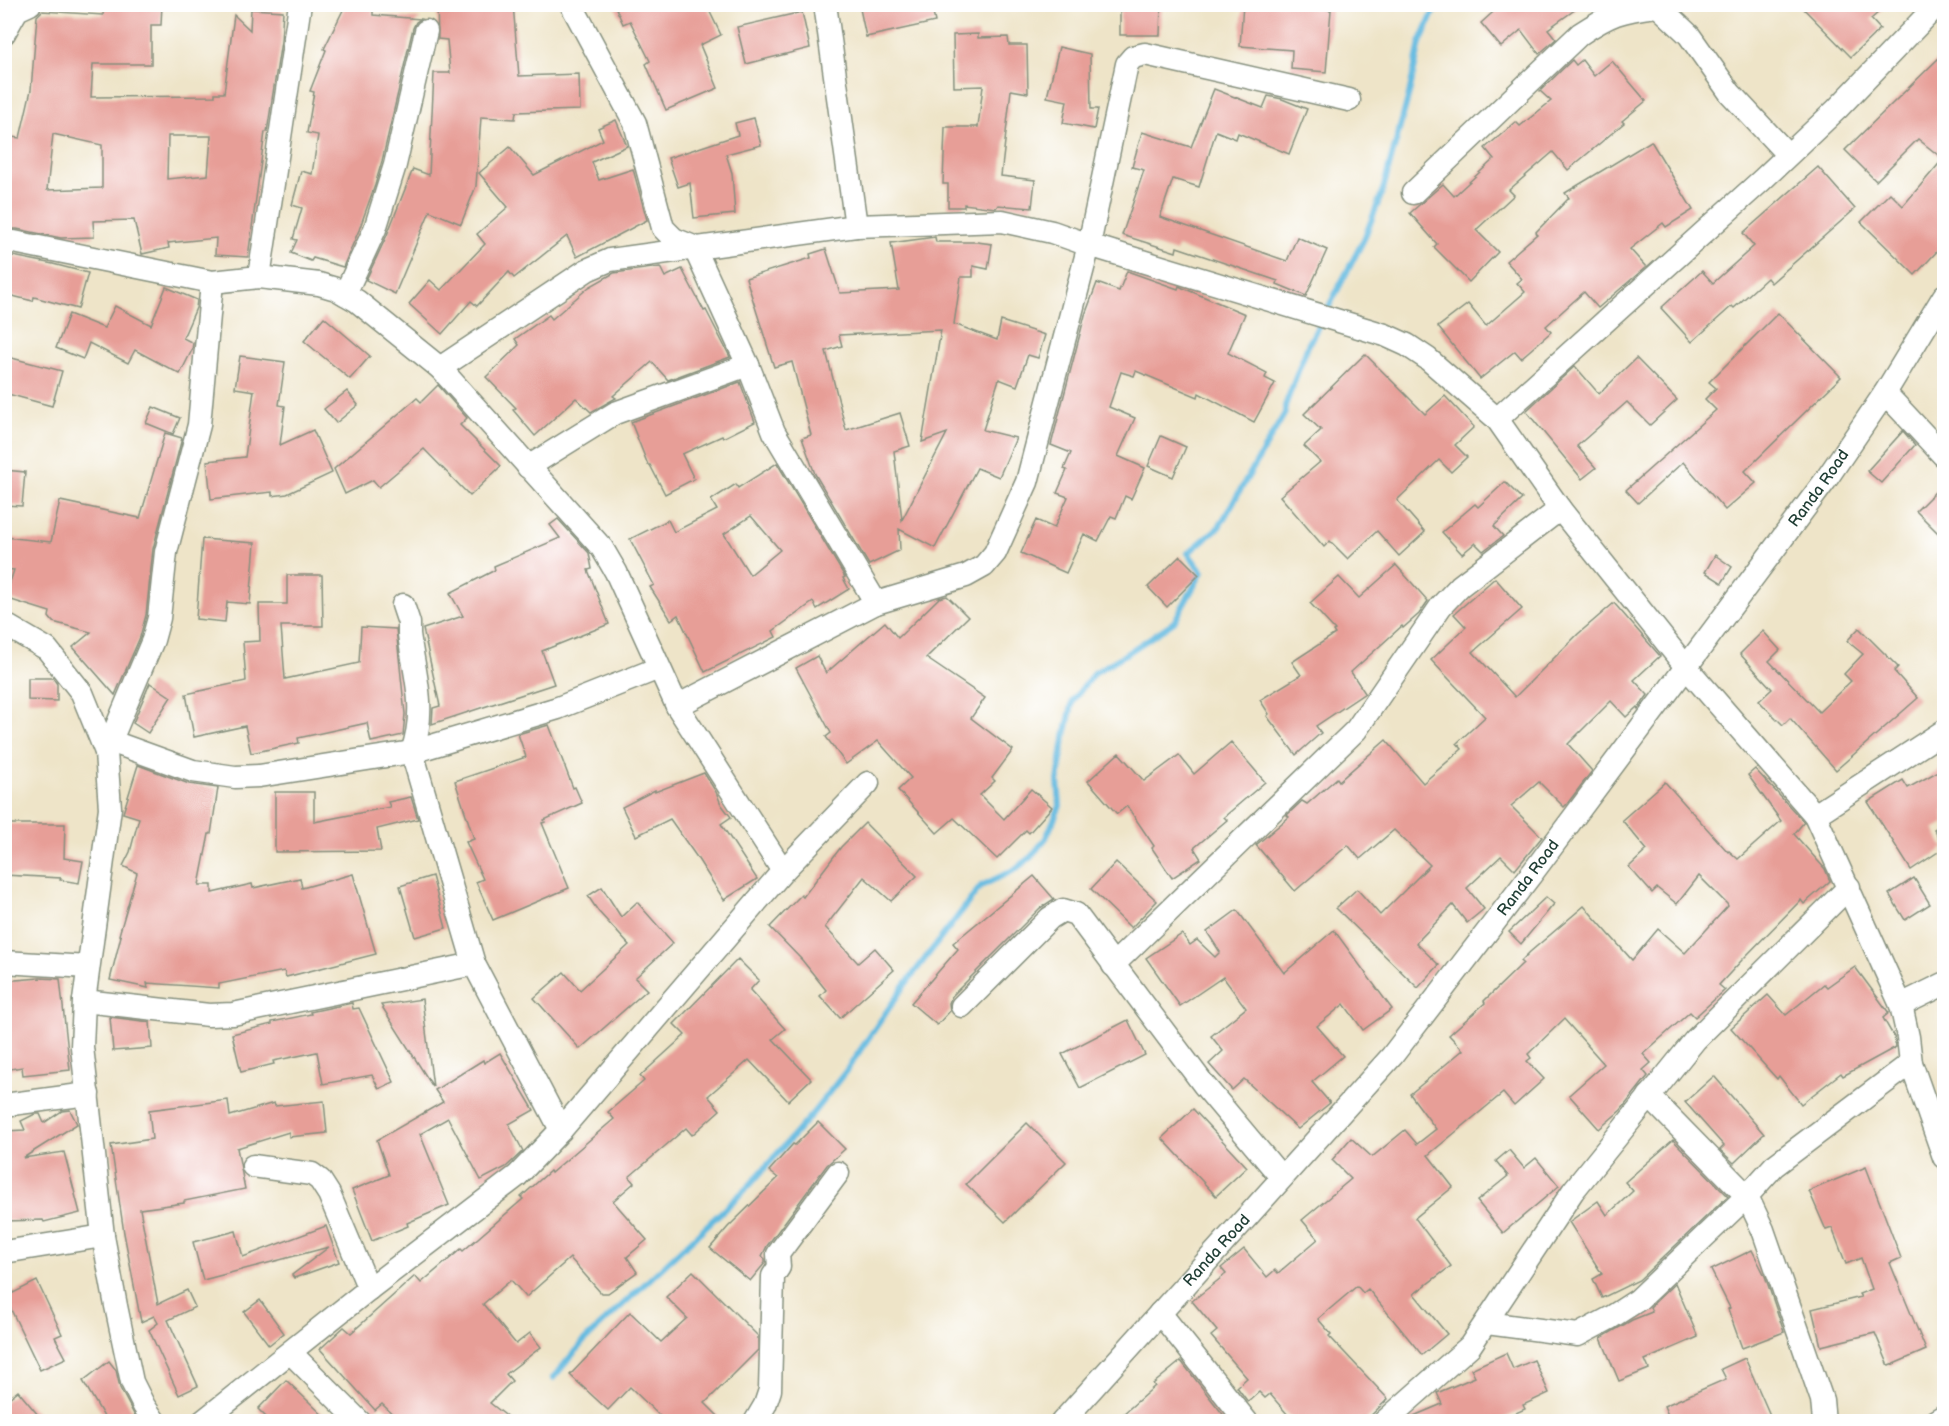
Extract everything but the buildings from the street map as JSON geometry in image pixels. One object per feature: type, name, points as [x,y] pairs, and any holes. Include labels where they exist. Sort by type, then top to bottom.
[{"type":"street","points":[[4,33],[17,10],[30,4]]},
{"type":"street","points":[[259,277],[300,4]]},
{"type":"street","points":[[571,4],[636,123],[663,228],[674,239],[694,247],[748,365],[774,432],[876,603]]},
{"type":"street","points":[[825,4],[856,226]]},
{"type":"street","points":[[1497,419],[1762,180],[1837,109],[1938,4]]},
{"type":"street","points":[[1413,194],[1580,34],[1606,17],[1630,9],[1657,5],[1689,35],[1730,93],[1787,154]]},
{"type":"street","points":[[345,294],[375,229],[395,165],[426,31]]},
{"type":"street","points":[[677,706],[876,603],[966,576],[984,566],[995,553],[1027,482],[1089,245],[1127,64],[1133,57],[1145,54],[1350,100]]},
{"type":"street","points":[[440,368],[587,270],[610,260],[856,226],[1002,221],[1052,232],[1385,335],[1407,345],[1428,359],[1497,419],[1560,509],[1686,667],[1815,815],[1901,1005],[1911,1063],[1944,1157]]},
{"type":"street","points":[[4,243],[14,242],[75,253],[212,282],[259,277],[319,284],[357,301],[440,368],[602,548],[616,572],[677,706],[783,871]]},
{"type":"street","points":[[108,746],[153,640],[159,618],[166,552],[199,425],[212,282]]},
{"type":"street","name":"Randa Road","points":[[1062,1422],[1392,1056],[1825,481],[1885,393],[1944,296]]},
{"type":"street","points":[[528,467],[615,413],[748,365]]},
{"type":"street","points":[[1885,393],[1944,456]]},
{"type":"street","points":[[1113,965],[1356,730],[1441,606],[1460,586],[1560,509]]},
{"type":"street","points":[[403,605],[410,623],[410,644],[420,708],[419,731],[412,752],[474,964],[561,1130]]},
{"type":"street","points":[[4,624],[47,649],[82,693],[108,746],[110,808],[84,1001],[82,1047],[103,1236],[132,1382],[155,1422]]},
{"type":"street","points":[[108,746],[193,771],[235,777],[259,776],[412,752],[558,708],[659,668]]},
{"type":"street","points":[[1815,815],[1944,731]]},
{"type":"street","points":[[202,1422],[369,1289],[517,1176],[561,1130],[783,871],[868,783]]},
{"type":"street","points":[[1384,1422],[1470,1346],[1573,1191],[1695,1040],[1849,888]]},
{"type":"street","points":[[962,1006],[1050,918],[1063,910],[1076,914],[1204,1085],[1281,1177]]},
{"type":"street","points":[[4,962],[88,968]]},
{"type":"street","points":[[84,1001],[209,1015],[233,1014],[474,964]]},
{"type":"street","points":[[1901,1005],[1944,984]]},
{"type":"street","points":[[1487,1323],[1578,1335],[1610,1318],[1638,1300],[1747,1196],[1774,1166],[1911,1063]]},
{"type":"street","points":[[4,1105],[88,1094]]},
{"type":"street","points":[[1649,1096],[1747,1196],[1762,1230],[1822,1400],[1824,1422]]},
{"type":"street","points":[[253,1166],[312,1174],[320,1180],[329,1194],[369,1289]]},
{"type":"street","points":[[755,1422],[765,1405],[770,1389],[773,1276],[779,1267],[778,1254],[838,1173]]},
{"type":"street","points":[[4,1252],[103,1236]]},
{"type":"street","points":[[1160,1312],[1247,1422]]},
{"type":"street","points":[[291,1353],[360,1422]]},
{"type":"street","points":[[1934,1422],[1944,1416]]},
{"type":"waterway","points":[[1326,312],[1364,239],[1382,193],[1409,94],[1420,43],[1437,4]]},
{"type":"waterway","points":[[553,1378],[583,1342],[749,1186],[813,1113],[846,1071],[904,986],[981,886],[1014,870],[1031,857],[1046,838],[1060,806],[1058,781],[1073,700],[1094,673],[1174,622],[1202,572],[1188,553],[1219,527],[1285,413],[1285,406],[1308,345],[1321,321]]}]
